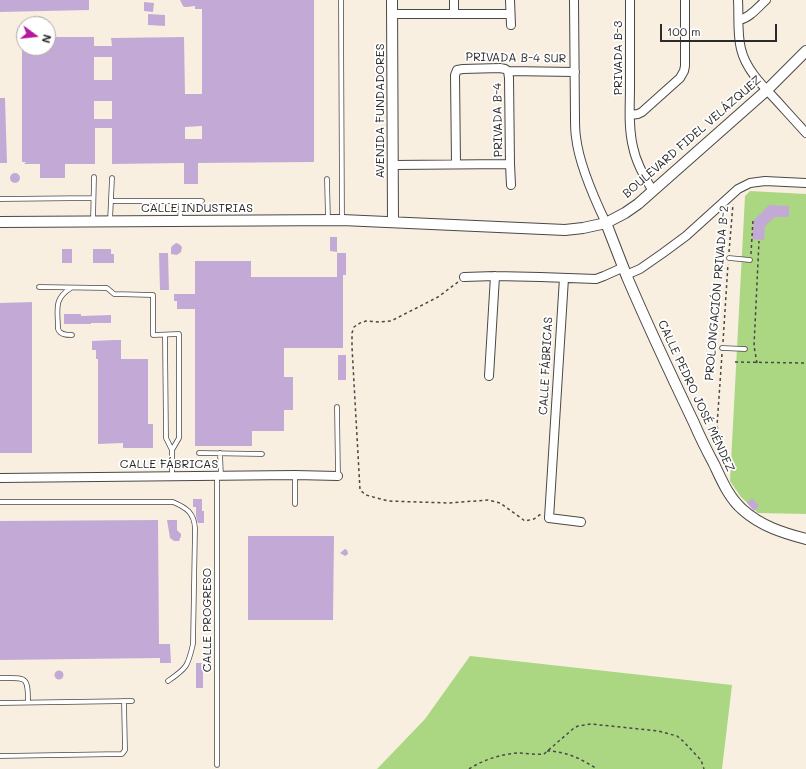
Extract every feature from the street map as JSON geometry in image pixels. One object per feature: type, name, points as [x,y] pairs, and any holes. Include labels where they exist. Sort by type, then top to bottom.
[{"type":"street","name":"AVENIDA FUNDADORES","points":[[392,0],[394,222]]},
{"type":"street","points":[[454,0],[454,14]]},
{"type":"street","points":[[510,0],[511,25]]},
{"type":"street","points":[[574,0],[576,138],[580,158],[606,223]]},
{"type":"street","name":"PRIVADA B-3","points":[[630,0],[630,115],[633,147],[643,174],[653,191]]},
{"type":"street","points":[[630,115],[642,112],[682,76],[685,66],[685,0]]},
{"type":"street","points":[[738,0],[740,41],[743,56],[752,72],[806,133]]},
{"type":"street","points":[[739,20],[742,20],[748,16],[766,0]]},
{"type":"street","points":[[392,14],[510,14]]},
{"type":"street","name":"BOULEVARD FIDEL VELÁZQUEZ","points":[[394,222],[542,230],[565,230],[606,223],[638,204],[767,90],[806,51]]},
{"type":"street","name":"PRIVADA B-4 SUR","points":[[456,164],[455,75],[457,70],[500,68],[508,71],[574,72]]},
{"type":"street","name":"PRIVADA B-4","points":[[393,165],[510,164],[508,71]]},
{"type":"street","points":[[510,164],[511,185]]},
{"type":"street","points":[[464,277],[495,276],[596,279],[625,271],[640,269],[686,236],[738,190],[750,182],[765,181],[806,183]]},
{"type":"street","name":"CALLE INDUSTRIAS","points":[[0,222],[342,220],[394,222]]},
{"type":"street","name":"CALLE PEDRO JOSÉ MÉNDEZ","points":[[606,223],[649,327],[721,480],[729,493],[743,510],[760,522],[784,533],[806,539]]},
{"type":"street","points":[[489,376],[495,276]]},
{"type":"street","name":"CALLE FÁBRICAS","points":[[564,278],[549,518],[581,522]]},
{"type":"street","name":"CALLE FÁBRICAS","points":[[0,478],[295,475],[338,476]]},
{"type":"lane","points":[[341,0],[342,220]]},
{"type":"lane","points":[[93,221],[94,178]]},
{"type":"lane","points":[[110,222],[112,178]]},
{"type":"lane","points":[[328,179],[328,220]]},
{"type":"lane","points":[[0,199],[93,198]]},
{"type":"lane","points":[[111,201],[202,201]]},
{"type":"lane","points":[[180,220],[181,201]]},
{"type":"lane","points":[[729,258],[751,258]]},
{"type":"lane","points":[[39,288],[107,288],[114,294],[153,295],[153,335],[179,334],[179,438],[172,450]]},
{"type":"lane","points":[[71,288],[64,293],[58,304],[58,329],[62,334],[72,335]]},
{"type":"lane","points":[[165,335],[166,438],[172,450],[172,476]]},
{"type":"lane","points":[[722,348],[745,349]]},
{"type":"lane","points":[[337,406],[338,476]]},
{"type":"lane","points":[[199,453],[262,454]]},
{"type":"lane","name":"CALLE PROGRESO","points":[[217,765],[220,453]]},
{"type":"lane","points":[[295,475],[295,504]]},
{"type":"lane","points":[[0,502],[173,502],[181,505],[192,515],[195,528],[194,644],[189,662],[185,669],[168,681]]},
{"type":"lane","points":[[0,678],[19,678],[25,681],[28,688],[28,702]]},
{"type":"lane","points":[[0,756],[122,754],[125,750],[124,701]]},
{"type":"lane","points":[[0,703],[132,701]]},
{"type":"path","name":"PROLONGACIÓN PRIVADA B-2","points":[[716,469],[720,464],[722,454],[718,426],[719,388],[733,202],[738,190]]},
{"type":"path","points":[[751,258],[753,220]]},
{"type":"path","points":[[757,363],[754,346],[759,241]]},
{"type":"path","points":[[464,277],[438,298],[391,321],[366,322],[360,323],[354,327],[352,333],[352,347],[360,490],[366,495],[388,502],[449,503],[488,500],[500,504],[525,521],[534,519],[550,508]]},
{"type":"path","points":[[735,362],[806,363]]},
{"type":"path","points":[[469,769],[500,756],[517,753],[544,754],[578,726],[591,724],[649,730],[677,736],[701,760],[704,769]]},
{"type":"path","points":[[547,751],[557,751],[569,754],[585,761],[597,769]]},
{"type":"green space","points":[[750,191],[806,194],[806,514],[758,513],[741,497],[730,481],[745,196]]},
{"type":"green space","points":[[470,656],[732,685],[722,769],[377,769],[425,719]]},
{"type":"building","points":[[0,0],[89,0],[89,10],[0,12]]},
{"type":"building","points":[[180,0],[314,0],[314,162],[198,163],[198,184],[184,184],[184,163],[112,164],[112,128],[95,128],[95,164],[65,164],[65,178],[40,178],[40,164],[24,164],[26,162],[22,162],[22,56],[56,56],[56,37],[94,37],[94,46],[112,46],[111,38],[184,37],[185,94],[202,94],[202,9],[195,9],[195,6],[184,7]],"holes":[[[94,57],[112,57],[112,80],[94,80]],[[94,101],[112,101],[112,119],[94,119]],[[202,126],[202,139],[185,139],[185,127]]]},
{"type":"building","points":[[144,2],[154,3],[153,12],[144,11]]},
{"type":"building","points":[[148,14],[165,15],[165,26],[148,25]]},
{"type":"building","points":[[0,98],[5,98],[7,163],[0,163]]},
{"type":"building","points":[[13,173],[17,173],[19,174],[19,182],[13,183],[10,180],[10,176]]},
{"type":"building","points":[[769,205],[789,206],[789,217],[775,217],[765,226],[764,240],[752,239],[754,220]]},
{"type":"building","points":[[330,237],[337,237],[337,252],[330,251]]},
{"type":"building","points":[[176,243],[182,247],[181,252],[177,255],[171,254],[171,248]]},
{"type":"building","points":[[62,249],[72,249],[72,263],[62,263]]},
{"type":"building","points":[[93,249],[111,249],[111,254],[114,254],[114,263],[93,263]]},
{"type":"building","points":[[159,253],[168,253],[169,290],[160,290]]},
{"type":"building","points":[[337,253],[346,253],[346,275],[343,275],[343,348],[284,348],[284,377],[293,377],[293,410],[284,410],[284,431],[252,431],[252,446],[195,446],[195,309],[177,309],[177,301],[174,301],[174,294],[195,294],[195,261],[251,261],[251,277],[337,277]]},
{"type":"building","points":[[32,302],[32,453],[0,453],[0,303]]},
{"type":"building","points":[[64,314],[81,314],[81,316],[111,315],[111,323],[64,324]]},
{"type":"building","points":[[121,340],[121,359],[148,359],[148,424],[153,424],[153,448],[123,448],[123,443],[98,444],[98,359],[96,359],[96,350],[92,350],[92,341]]},
{"type":"building","points":[[338,355],[346,355],[346,380],[338,380]]},
{"type":"building","points":[[752,498],[759,506],[754,511],[747,503]]},
{"type":"building","points":[[193,499],[202,499],[204,523],[198,523],[196,507],[193,507]]},
{"type":"building","points":[[158,520],[159,644],[170,644],[171,663],[160,663],[160,658],[0,660],[0,521]]},
{"type":"building","points":[[167,520],[177,520],[177,530],[181,534],[179,541],[174,541],[170,538]]},
{"type":"building","points":[[248,536],[334,536],[333,620],[248,620]]},
{"type":"building","points":[[345,549],[347,550],[348,554],[345,556],[340,553]]},
{"type":"building","points":[[196,663],[203,663],[203,688],[196,688]]},
{"type":"building","points":[[57,671],[61,671],[63,675],[61,679],[57,679],[55,677],[55,673]]}]
